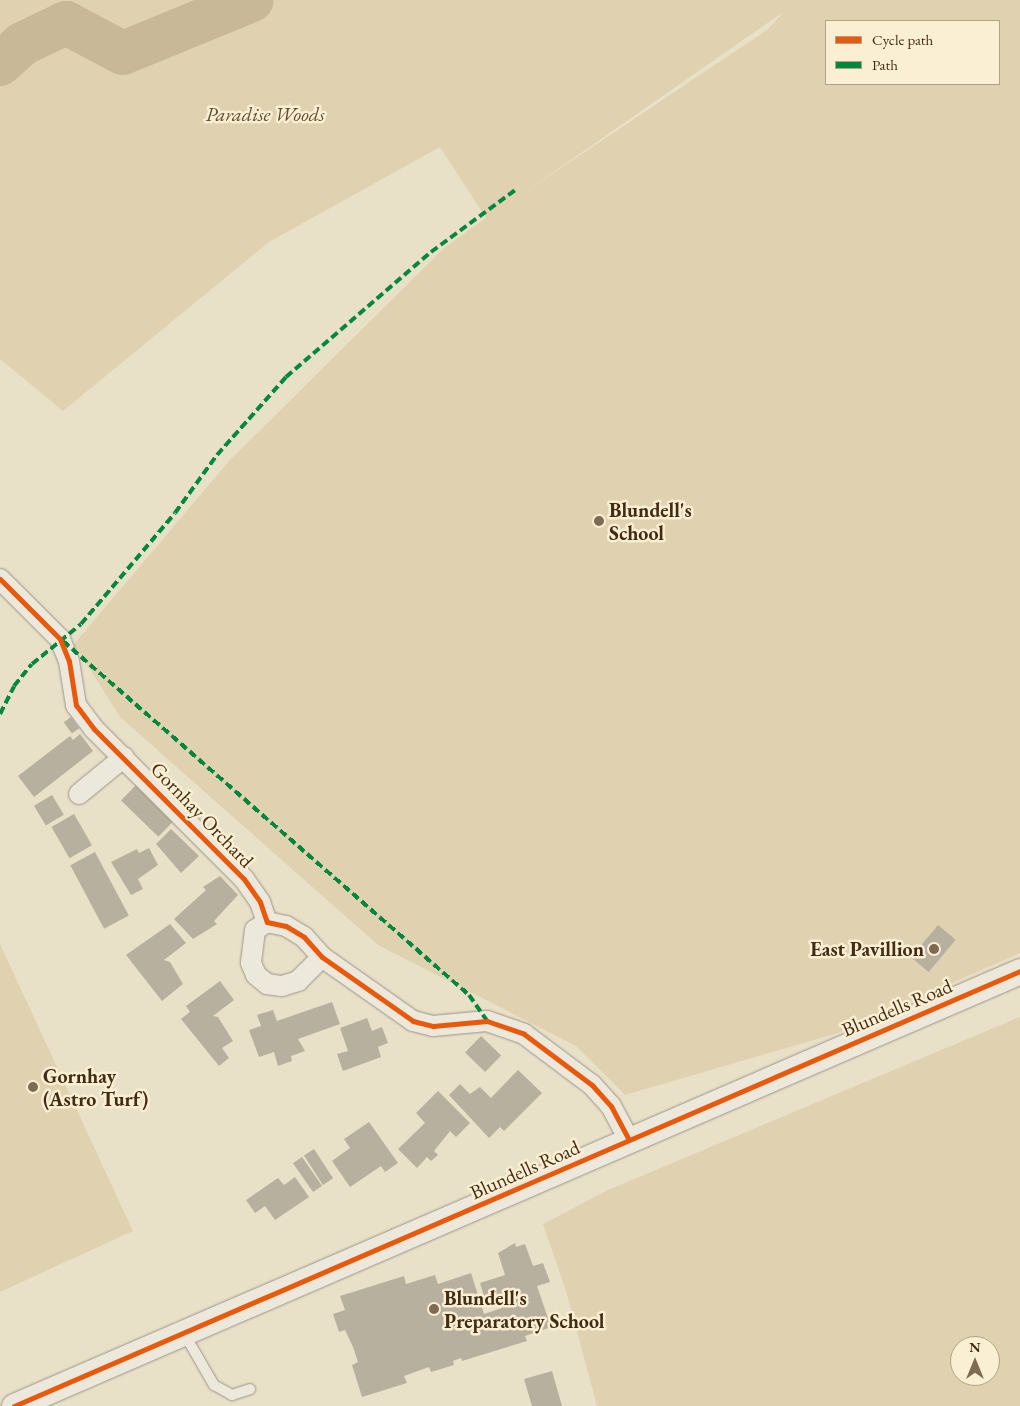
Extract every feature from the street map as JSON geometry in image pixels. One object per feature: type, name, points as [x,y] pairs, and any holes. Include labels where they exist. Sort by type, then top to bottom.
[{"type":"street","name":"Gornhay Orchard","points":[[0,579],[60,639],[69,661],[76,705],[124,757],[244,879],[260,902],[267,922]]},
{"type":"street","name":"Gornhay Orchard","points":[[79,794],[124,757]]},
{"type":"street","points":[[322,957],[298,981],[282,986],[267,984],[256,975],[250,963],[255,930],[267,922],[286,926],[322,957],[413,1021],[433,1026],[487,1021],[524,1034],[592,1085],[611,1106],[629,1140]]},
{"type":"street","name":"Blundells Road","points":[[14,1406],[185,1335],[1020,971]]},
{"type":"lane","points":[[185,1335],[214,1385],[232,1395],[250,1389]]},
{"type":"green space","name":"Blundell's School","points":[[0,0],[1020,0],[1020,953],[838,1033],[625,1095],[576,1046],[378,945],[120,717],[74,644],[229,461],[445,247],[486,218],[440,147],[269,242],[63,411],[0,359]],"holes":[[[783,13],[767,30],[522,194]]]},
{"type":"green space","name":"Gornhay (Astro Turf)","points":[[0,944],[133,1231],[0,1292]]},
{"type":"green space","points":[[1020,1017],[1020,1406],[597,1406],[566,1291],[543,1224],[608,1190]]},
{"type":"building","points":[[71,717],[79,728],[72,734],[64,722]]},
{"type":"building","points":[[80,734],[93,751],[34,797],[18,776],[70,736],[73,740]]},
{"type":"building","points":[[137,784],[174,820],[158,837],[121,801]]},
{"type":"building","points":[[52,795],[64,815],[46,826],[34,806]]},
{"type":"building","points":[[74,814],[92,845],[69,858],[51,827]]},
{"type":"building","points":[[171,829],[199,856],[181,873],[156,844]]},
{"type":"building","points":[[149,848],[158,865],[138,879],[143,889],[131,895],[111,862],[137,849],[139,853]]},
{"type":"building","points":[[95,852],[129,916],[104,929],[70,865]]},
{"type":"building","points":[[220,876],[238,895],[214,921],[217,924],[193,939],[174,919],[206,890],[203,887]]},
{"type":"building","points":[[170,924],[186,943],[164,960],[170,962],[183,984],[162,1001],[126,955]]},
{"type":"building","name":"East Pavillion","points":[[938,925],[956,940],[929,972],[911,957]]},
{"type":"building","points":[[220,981],[234,1000],[213,1016],[218,1017],[233,1041],[222,1048],[229,1058],[219,1066],[181,1019],[190,1012],[186,1006]]},
{"type":"building","points":[[332,1002],[340,1024],[298,1039],[305,1051],[291,1056],[292,1061],[278,1066],[274,1052],[259,1057],[249,1030],[261,1026],[257,1015],[273,1010],[277,1021]]},
{"type":"building","points":[[367,1018],[372,1031],[382,1027],[388,1043],[378,1047],[381,1057],[343,1071],[337,1054],[348,1051],[340,1028]]},
{"type":"building","points":[[481,1036],[501,1055],[485,1072],[465,1053]]},
{"type":"building","points":[[518,1070],[542,1093],[504,1131],[500,1127],[489,1138],[449,1095],[460,1084],[470,1094],[480,1087],[491,1098]]},
{"type":"building","points":[[438,1091],[470,1123],[456,1137],[450,1131],[434,1151],[438,1155],[431,1161],[427,1157],[417,1168],[398,1149],[425,1123],[416,1113]]},
{"type":"building","points":[[369,1122],[398,1163],[385,1172],[381,1166],[350,1187],[332,1161],[350,1148],[344,1139]]},
{"type":"building","points":[[314,1149],[333,1178],[323,1185],[304,1156]]},
{"type":"building","points":[[302,1157],[322,1186],[313,1192],[293,1163]]},
{"type":"building","points":[[295,1177],[309,1197],[275,1220],[265,1206],[255,1213],[246,1200],[278,1178],[284,1185]]},
{"type":"building","points":[[515,1243],[516,1247],[525,1244],[533,1266],[543,1263],[550,1282],[537,1286],[551,1327],[525,1336],[527,1341],[462,1361],[461,1358],[453,1361],[454,1365],[431,1372],[429,1367],[404,1376],[407,1383],[362,1397],[352,1365],[358,1362],[353,1347],[345,1330],[339,1332],[333,1314],[345,1310],[340,1296],[404,1276],[406,1284],[435,1275],[438,1284],[471,1273],[484,1314],[502,1308],[499,1299],[486,1303],[480,1283],[505,1275],[498,1253]]},
{"type":"building","points":[[552,1371],[562,1406],[532,1406],[524,1379]]},
{"type":"waterway","points":[[0,64],[22,44],[66,23],[123,53],[252,0]]},
{"type":"marked path","points":[[0,714],[14,686],[32,664],[81,624],[175,513],[217,455],[286,377],[431,252],[515,190]]},
{"type":"marked path","points":[[63,641],[469,995],[487,1021]]},
{"type":"cycle path","points":[[0,579],[60,639],[69,661],[76,705],[94,729],[244,879],[260,902],[267,922],[286,926],[304,937],[322,957],[413,1021],[433,1026],[487,1021],[524,1034],[592,1085],[611,1106],[629,1140]]},
{"type":"cycle path","points":[[14,1406],[1020,971]]},
{"type":"place","name":"Blundell's School","points":[[599,521]]},
{"type":"place","name":"East Pavillion","points":[[934,949]]},
{"type":"place","name":"Gornhay (Astro Turf)","points":[[33,1087]]},
{"type":"place","name":"Blundell's Preparatory School","points":[[434,1309]]},
{"type":"park label","name":"Paradise Woods","points":[[265,114]]}]
